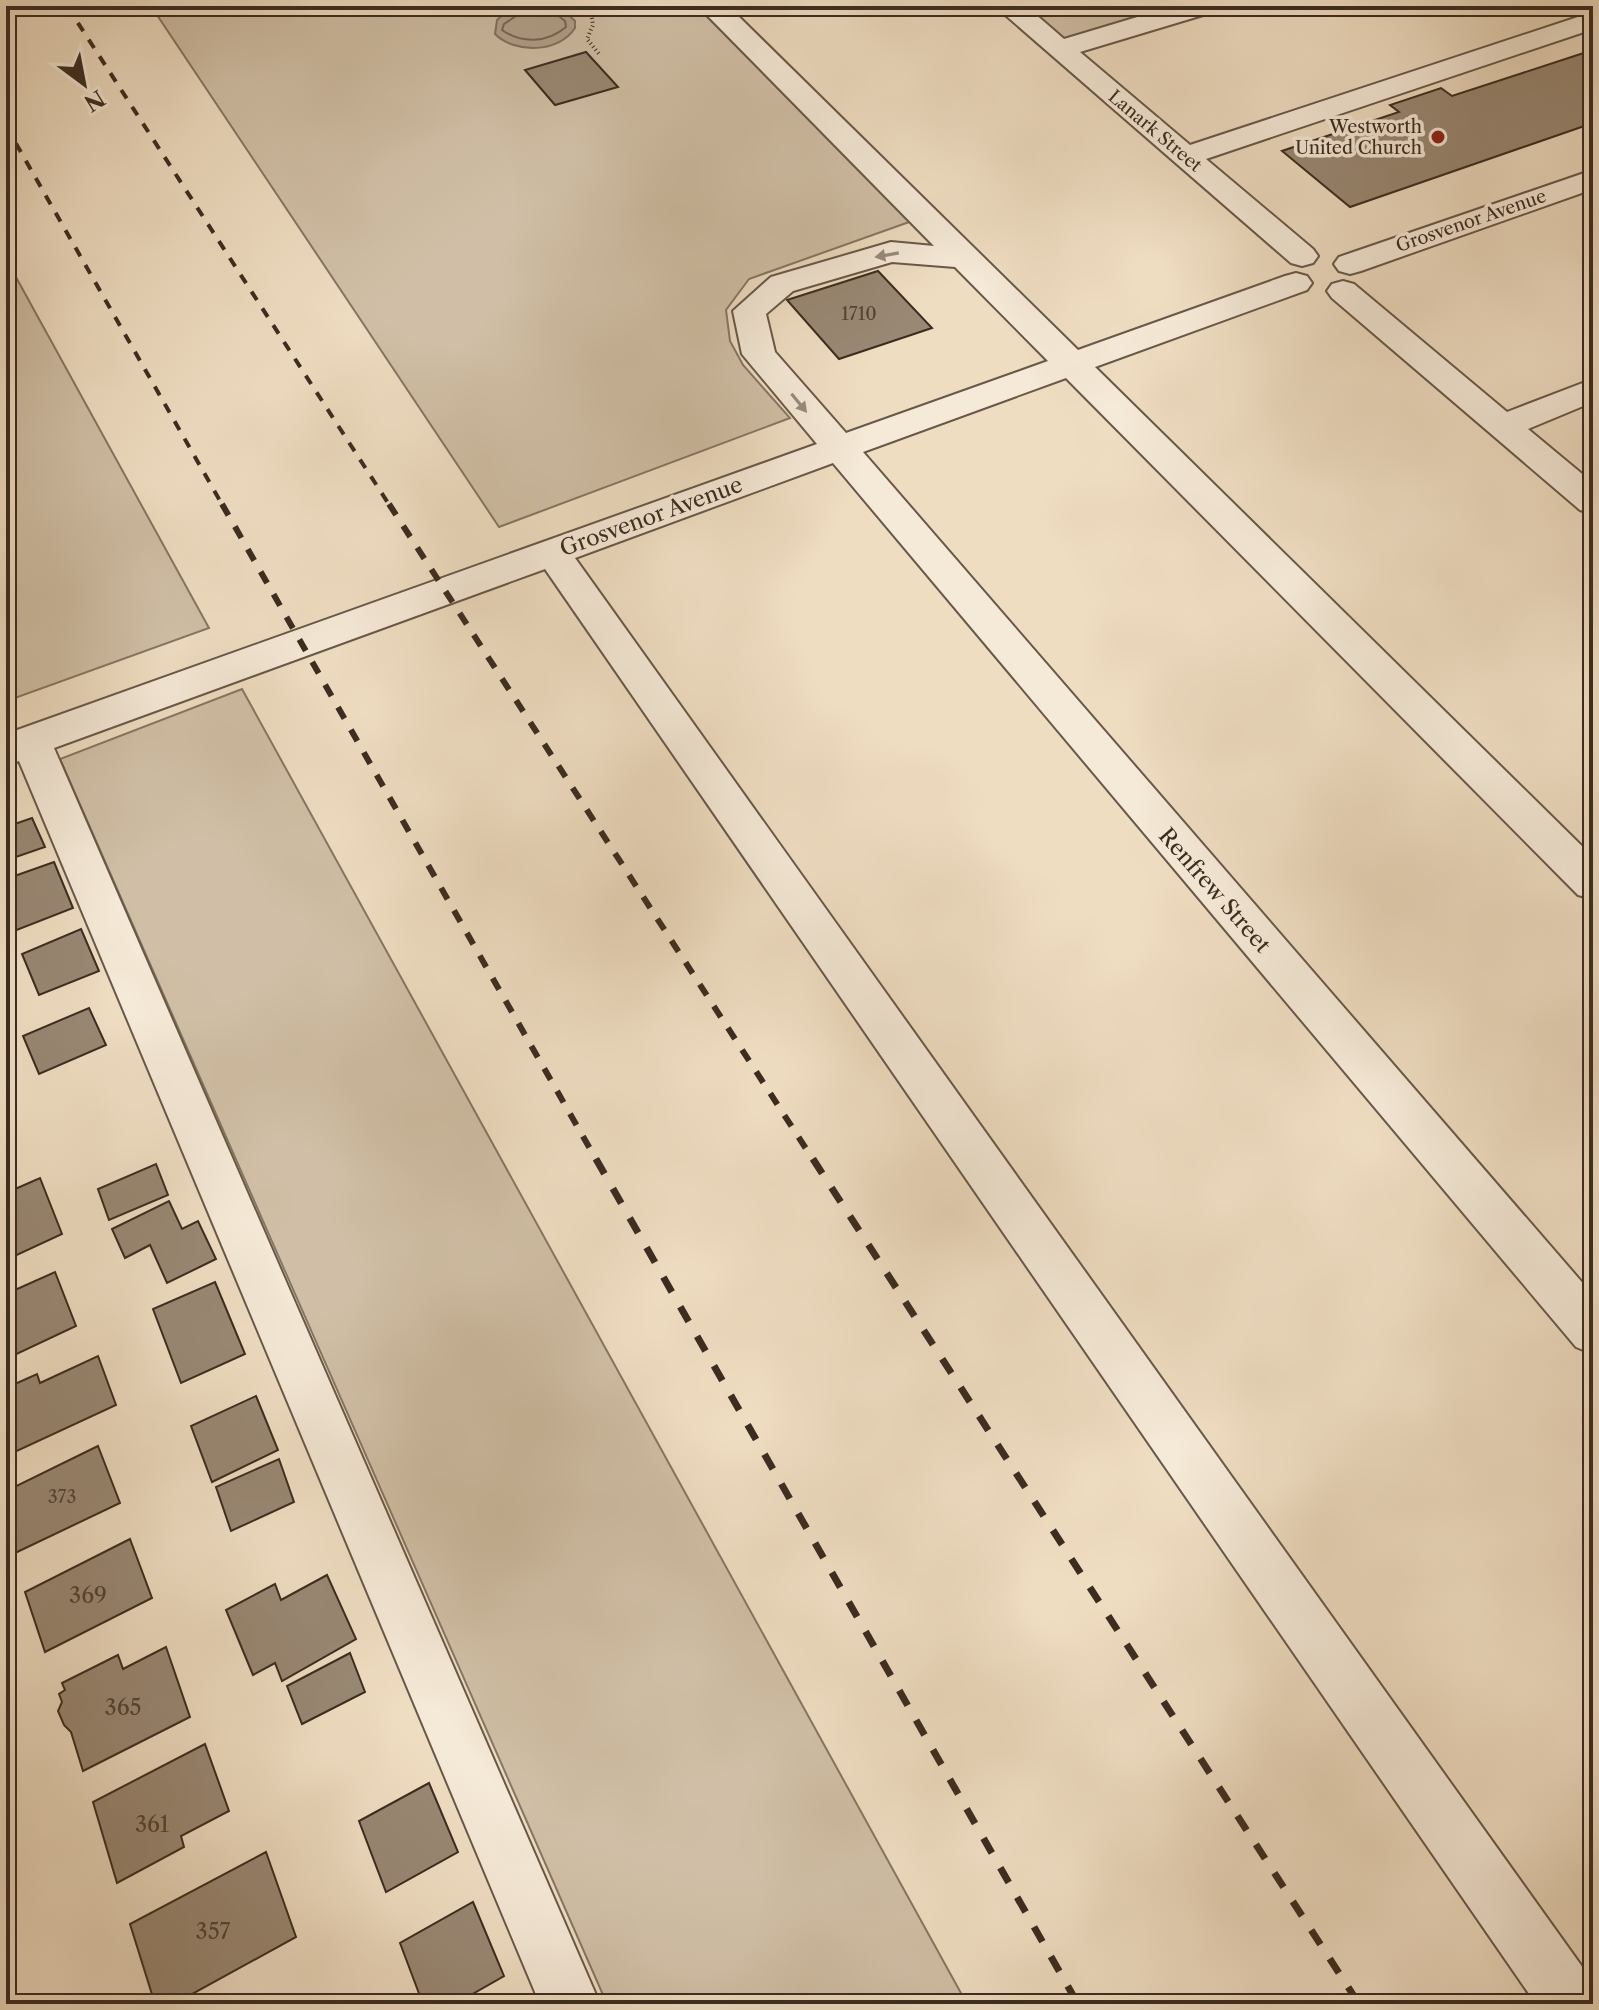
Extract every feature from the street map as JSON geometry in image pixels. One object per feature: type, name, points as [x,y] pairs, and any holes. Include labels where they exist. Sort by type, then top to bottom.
[{"type":"street","points":[[712,6],[1593,883]]},
{"type":"street","name":"Lanark Street","points":[[1009,6],[1185,156],[1299,270]]},
{"type":"street","points":[[1060,49],[1203,6]]},
{"type":"street","points":[[1185,156],[1593,20]]},
{"type":"street","name":"Grosvenor Avenue","points":[[1346,278],[1593,179]]},
{"type":"street","name":"Renfrew Street","points":[[965,258],[891,252],[782,284],[749,311],[759,354],[1593,1331]]},
{"type":"street","points":[[1299,270],[1324,294],[1346,278],[1503,426],[1593,502]]},
{"type":"street","name":"Grosvenor Avenue","points":[[18,745],[1072,364],[1299,270]]},
{"type":"street","points":[[1503,426],[1593,390]]},
{"type":"street","points":[[552,552],[1572,2004]]},
{"type":"street","points":[[18,745],[570,2004]]},
{"type":"path","points":[[590,6],[593,25],[587,39],[599,54]]},
{"type":"path","points":[[613,6],[627,9]]},
{"type":"shaded area","points":[[151,6],[700,6],[912,221],[749,279],[726,310],[730,341],[743,365],[790,418],[499,527]]},
{"type":"shaded area","points":[[1009,6],[1203,6],[1060,49]]},
{"type":"shaded area","points":[[6,259],[209,628],[15,698],[6,671]]},
{"type":"shaded area","points":[[242,689],[967,2004],[607,2004],[60,759]]},
{"type":"water","points":[[527,6],[563,10],[575,21],[575,28],[559,42],[536,48],[514,45],[495,34],[497,20],[504,14]]},
{"type":"building","name":"Westworth United Church","points":[[1593,50],[1593,123],[1350,207],[1282,151],[1399,112],[1390,105],[1441,88],[1452,96]]},
{"type":"building","points":[[586,52],[618,87],[555,105],[525,70]]},
{"type":"building","points":[[878,271],[932,328],[839,359],[787,300]]},
{"type":"building","points":[[32,818],[45,847],[10,859],[6,850],[6,827]]},
{"type":"building","points":[[54,862],[73,908],[9,933],[6,925],[6,879]]},
{"type":"building","points":[[81,929],[99,971],[39,995],[22,954]]},
{"type":"building","points":[[89,1008],[106,1045],[39,1074],[23,1036]]},
{"type":"building","points":[[156,1164],[168,1195],[109,1220],[98,1189]]},
{"type":"building","points":[[40,1178],[62,1234],[6,1260],[6,1193]]},
{"type":"building","points":[[169,1201],[182,1229],[198,1221],[216,1259],[167,1283],[150,1245],[125,1258],[112,1229]]},
{"type":"building","points":[[55,1272],[76,1326],[6,1359],[6,1294]]},
{"type":"building","points":[[215,1282],[245,1354],[181,1383],[153,1309]]},
{"type":"building","points":[[98,1356],[116,1405],[6,1456],[6,1388],[37,1374],[40,1383]]},
{"type":"building","points":[[256,1396],[278,1450],[212,1482],[191,1426]]},
{"type":"building","points":[[98,1446],[120,1503],[15,1553],[6,1526],[6,1491]]},
{"type":"building","points":[[279,1459],[294,1502],[231,1531],[216,1487]]},
{"type":"building","points":[[130,1539],[152,1598],[45,1652],[25,1592]]},
{"type":"building","points":[[327,1575],[356,1639],[282,1681],[275,1663],[253,1675],[226,1610],[275,1584],[281,1600]]},
{"type":"building","points":[[166,1647],[190,1717],[83,1771],[71,1732],[58,1711],[62,1702],[59,1694],[65,1690],[62,1683],[118,1655],[123,1669]]},
{"type":"building","points":[[350,1653],[365,1692],[302,1724],[287,1686]]},
{"type":"building","points":[[205,1744],[229,1811],[181,1836],[184,1847],[117,1883],[93,1802]]},
{"type":"building","points":[[429,1783],[458,1852],[386,1892],[359,1821]]},
{"type":"building","points":[[266,1852],[296,1937],[174,2004],[155,2004],[130,1924]]},
{"type":"building","points":[[473,1902],[504,1976],[455,2004],[423,2004],[400,1943]]},
{"type":"railway","points":[[67,6],[390,506]]},
{"type":"railway","points":[[6,126],[223,506]]},
{"type":"railway","points":[[222,504],[597,1161]]},
{"type":"railway","points":[[389,504],[814,1161]]},
{"type":"railway","points":[[596,1159],[1078,2004]]},
{"type":"railway","points":[[813,1159],[1359,2004]]},
{"type":"place","name":"Westworth United Church","points":[[1438,137]]}]
